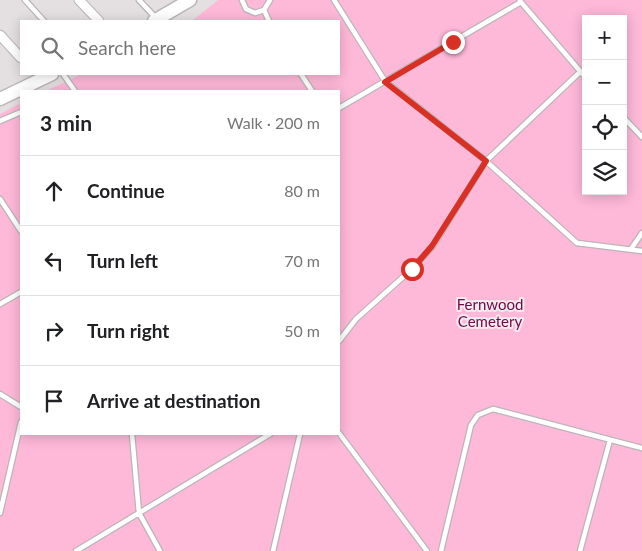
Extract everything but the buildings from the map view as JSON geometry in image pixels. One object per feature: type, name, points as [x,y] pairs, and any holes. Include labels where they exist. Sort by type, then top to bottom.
[{"type":"main road","points":[[155,20],[190,0]]},
{"type":"main road","points":[[1,98],[43,76]]},
{"type":"street","points":[[79,0],[98,20]]},
{"type":"street","points":[[0,35],[20,57]]},
{"type":"lane","points":[[24,0],[43,20]]},
{"type":"lane","points":[[139,0],[155,20]]},
{"type":"lane","points":[[242,0],[250,11],[264,10]]},
{"type":"lane","points":[[264,10],[270,0]]},
{"type":"lane","points":[[334,0],[385,82],[486,161],[577,243],[642,251]]},
{"type":"lane","points":[[340,107],[520,1],[580,72],[486,161],[432,246],[412,269],[356,319],[340,340]]},
{"type":"lane","points":[[264,10],[269,20]]},
{"type":"lane","points":[[64,75],[72,90]]},
{"type":"lane","points":[[302,75],[311,90]]},
{"type":"lane","points":[[0,121],[20,112]]},
{"type":"lane","points":[[627,121],[642,137]]},
{"type":"lane","points":[[0,199],[20,229]]},
{"type":"lane","points":[[631,249],[642,233]]},
{"type":"lane","points":[[0,304],[20,293]]},
{"type":"lane","points":[[0,394],[20,406]]},
{"type":"lane","points":[[441,551],[472,424],[478,415],[493,409],[642,448]]},
{"type":"lane","points":[[0,514],[20,426]]},
{"type":"lane","points":[[340,434],[427,551]]},
{"type":"lane","points":[[132,435],[140,513],[160,551]]},
{"type":"lane","points":[[76,551],[268,435]]},
{"type":"lane","points":[[273,551],[300,435]]},
{"type":"lane","points":[[580,551],[610,440]]},
{"type":"green space","name":"Fernwood Cemetery","points":[[218,0],[642,0],[642,551],[0,551],[0,114],[20,104],[20,435],[340,435],[340,90],[48,90],[80,75],[340,75],[340,20],[193,20]]},
{"type":"route","points":[[412,269],[432,246],[486,161],[385,82],[453,42]]}]
